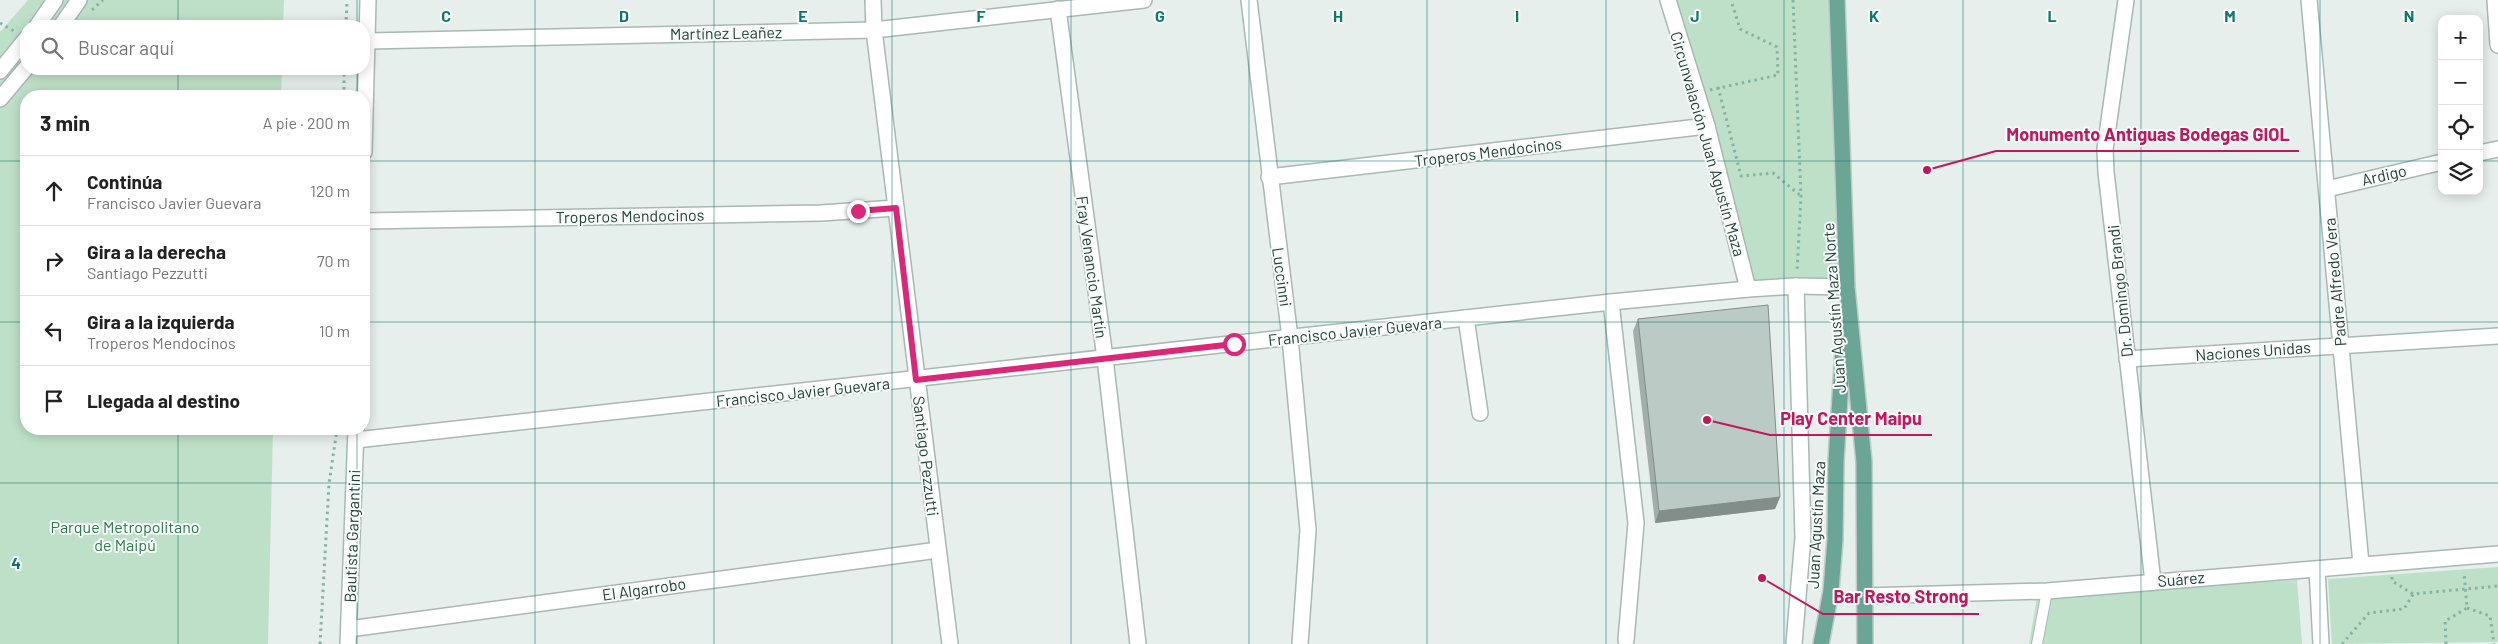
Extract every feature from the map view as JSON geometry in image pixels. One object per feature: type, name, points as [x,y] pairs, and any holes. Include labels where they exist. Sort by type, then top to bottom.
[{"type":"main road","name":"Juan Agustín Maza Norte","points":[[1837,0],[1847,287],[1864,462],[1866,644]]},
{"type":"main road","name":"Juan Agustín Maza","points":[[1821,644],[1830,591],[1835,539],[1836,461],[1847,287]]},
{"type":"street","points":[[41,20],[55,0]]},
{"type":"street","points":[[65,20],[78,0]]},
{"type":"street","points":[[368,0],[368,20]]},
{"type":"street","name":"Santiago Pezzutti","points":[[873,0],[874,30],[950,644]]},
{"type":"street","name":"Martínez Leañez","points":[[370,41],[874,30],[1144,0]]},
{"type":"street","name":"Luccinni","points":[[1249,0],[1290,338],[1308,530],[1300,644]]},
{"type":"street","name":"Circunvalación Juan Agustín Maza","points":[[1668,0],[1697,93],[1748,289]]},
{"type":"street","name":"Dr. Domingo Brandi","points":[[2126,0],[2106,149],[2127,359],[2153,582]]},
{"type":"street","name":"Padre Alfredo Vera","points":[[2309,0],[2361,564]]},
{"type":"street","points":[[2495,0],[2498,22],[2498,45]]},
{"type":"street","name":"Fray Venancio Martín","points":[[1058,9],[1105,358],[1138,644]]},
{"type":"street","points":[[0,71],[20,46]]},
{"type":"street","points":[[0,99],[20,75]]},
{"type":"street","points":[[366,75],[366,90]]},
{"type":"street","name":"Troperos Mendocinos","points":[[1269,177],[1706,126]]},
{"type":"street","points":[[2483,152],[2498,149]]},
{"type":"street","name":"Ardigo","points":[[2327,189],[2438,163]]},
{"type":"street","name":"Troperos Mendocinos","points":[[370,221],[821,214],[896,208]]},
{"type":"street","points":[[1794,644],[1803,538],[1796,286]]},
{"type":"street","name":"Francisco Javier Guevara","points":[[370,433],[916,380],[1611,302],[1748,289],[1796,286],[1847,287]]},
{"type":"street","points":[[1611,302],[1636,523],[1626,640]]},
{"type":"street","points":[[1466,318],[1480,413]]},
{"type":"street","name":"Naciones Unidas","points":[[2127,359],[2498,336]]},
{"type":"street","name":"Bautista Gargantini","points":[[348,636],[356,435]]},
{"type":"street","name":"El Algarrobo","points":[[348,636],[938,550]]},
{"type":"street","name":"Suárez","points":[[1864,596],[2047,591],[2498,554]]},
{"type":"street","points":[[2316,569],[2322,644]]},
{"type":"lane","points":[[2037,644],[2047,591]]},
{"type":"path","points":[[346,20],[347,0]]},
{"type":"path","points":[[1697,93],[1778,75],[1777,47],[1740,29],[1731,0]]},
{"type":"path","points":[[1793,0],[1801,196],[1796,286]]},
{"type":"path","points":[[344,75],[344,90]]},
{"type":"path","points":[[1718,88],[1741,176],[1773,173],[1801,196]]},
{"type":"path","points":[[320,644],[328,493],[336,435]]},
{"type":"path","points":[[2463,557],[2467,608]]},
{"type":"path","points":[[2390,562],[2392,581],[2413,594],[2498,586]]},
{"type":"path","points":[[2342,644],[2369,613],[2404,609],[2413,594]]},
{"type":"path","points":[[2446,644],[2445,621],[2467,608],[2490,616],[2494,644]]},
{"type":"green space","name":"Parque Metropolitano de Maipú","points":[[28,0],[284,0],[283,20],[20,20],[20,75],[282,75],[281,90],[20,90],[20,435],[273,435],[268,644],[0,644],[0,32]]},
{"type":"green space","points":[[1668,0],[1837,0],[1847,287],[1748,289]]},
{"type":"green space","points":[[2498,567],[2498,642],[2332,644],[2328,579]]},
{"type":"green space","points":[[2297,580],[2302,644],[2029,644],[2037,597]]},
{"type":"building","points":[[1768,305],[1780,497],[1659,511],[1638,319]]},
{"type":"place","name":"Monumento Antiguas Bodegas GIOL","points":[[1927,170]]},
{"type":"place","name":"Play Center Maipu","points":[[1707,420]]},
{"type":"place","name":"Bar Resto Strong","points":[[1762,578]]},
{"type":"route","points":[[858,211],[896,208],[916,380],[1234,344]]}]
